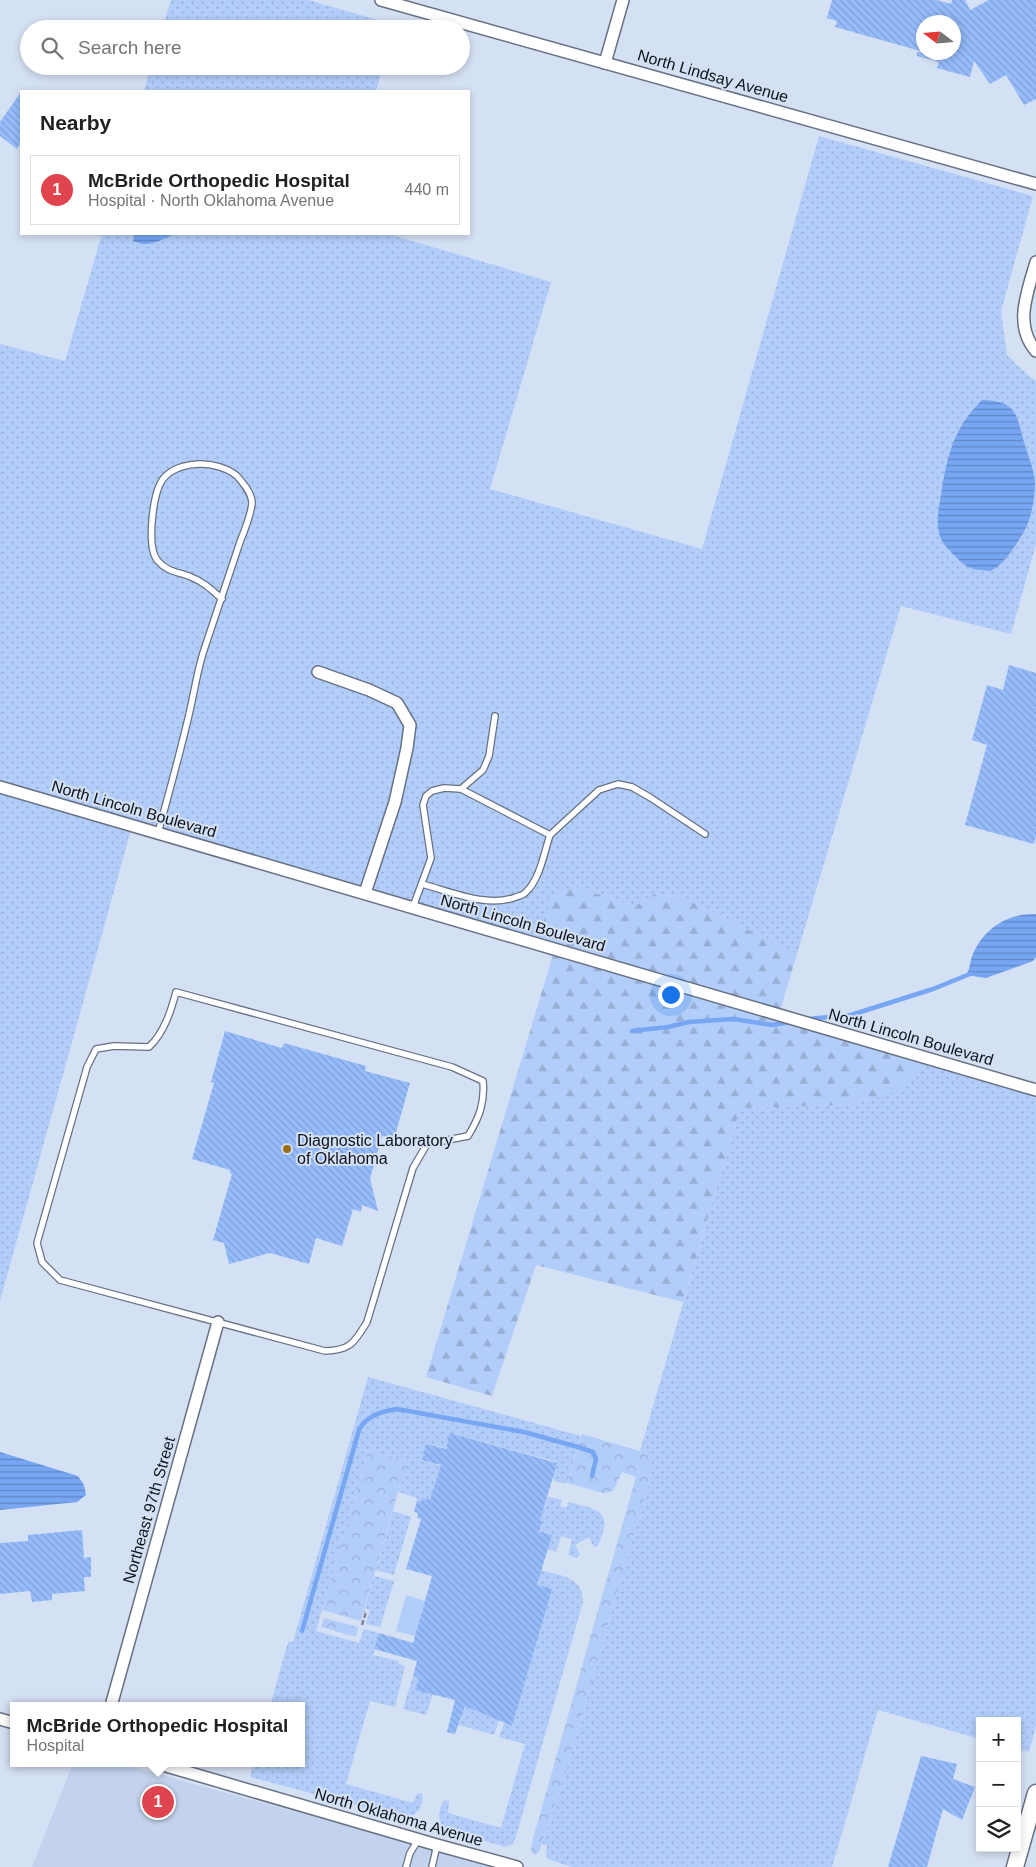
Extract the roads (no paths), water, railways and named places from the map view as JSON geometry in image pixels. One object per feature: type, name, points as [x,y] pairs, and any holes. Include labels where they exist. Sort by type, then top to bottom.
[{"type":"main road","points":[[1015,1867],[1036,1793]]},
{"type":"street","name":"North Lindsay Avenue","points":[[381,0],[452,20]]},
{"type":"street","points":[[605,63],[623,0]]},
{"type":"street","name":"North Lindsay Avenue","points":[[470,25],[1036,184]]},
{"type":"street","points":[[1036,262],[1023,314],[1024,327],[1031,346],[1036,351]]},
{"type":"street","points":[[318,672],[369,690],[397,703],[410,725],[395,802],[365,894]]},
{"type":"street","name":"North Lincoln Boulevard","points":[[0,787],[1036,1090]]},
{"type":"street","name":"Northeast 97th Street","points":[[112,1702],[218,1322]]},
{"type":"street","name":"North Oklahoma Avenue","points":[[170,1767],[517,1867]]},
{"type":"lane","points":[[158,833],[187,726],[203,655],[222,599],[247,523],[252,502],[245,484],[230,470],[212,464],[195,463],[173,471],[160,483],[153,510],[151,539],[156,560],[168,570],[207,585],[222,599]]},
{"type":"lane","points":[[461,789],[483,770],[489,756],[494,716]]},
{"type":"lane","points":[[422,884],[483,900],[504,902],[526,893],[541,866],[550,835],[599,790],[618,784],[632,788],[651,798],[705,834]]},
{"type":"lane","points":[[413,907],[431,858],[423,805],[426,796],[432,791],[444,788],[461,789],[550,835]]},
{"type":"lane","points":[[176,992],[452,1067],[483,1081],[484,1092],[479,1118],[468,1136],[427,1144],[413,1168],[367,1322],[355,1341],[341,1350],[325,1351],[218,1322],[60,1280],[42,1262],[37,1242],[87,1067],[96,1049],[114,1046],[149,1047],[156,1040],[171,1010],[176,992]]},
{"type":"lane","points":[[406,1867],[410,1853],[418,1840]]},
{"type":"lane","points":[[432,1867],[437,1845]]},
{"type":"water","points":[[134,235],[172,235],[149,244],[133,241]]},
{"type":"water","points":[[982,400],[1002,403],[1009,406],[1013,411],[1031,462],[1035,483],[1028,523],[1008,556],[996,568],[990,571],[973,569],[960,561],[943,542],[938,524],[943,481],[949,455],[964,422]]},
{"type":"water","points":[[1036,914],[1036,957],[1033,961],[986,978],[966,975],[977,946],[997,924],[1015,916]]},
{"type":"water","points":[[0,1452],[78,1476],[84,1485],[86,1495],[77,1502],[0,1510]]},
{"type":"waterway","points":[[808,1019],[851,1015],[933,989],[970,974]]},
{"type":"waterway","points":[[632,1031],[668,1027],[689,1022],[733,1019],[772,1025],[790,1022]]},
{"type":"waterway","points":[[302,1631],[359,1430],[366,1421],[375,1415],[397,1409],[524,1432],[578,1447],[593,1452],[596,1459],[592,1476]]},
{"type":"place","name":"Diagnostic Laboratory of Oklahoma","points":[[287,1149]]},
{"type":"place","name":"McBride Orthopedic Hospital","points":[[158,1802]]}]
